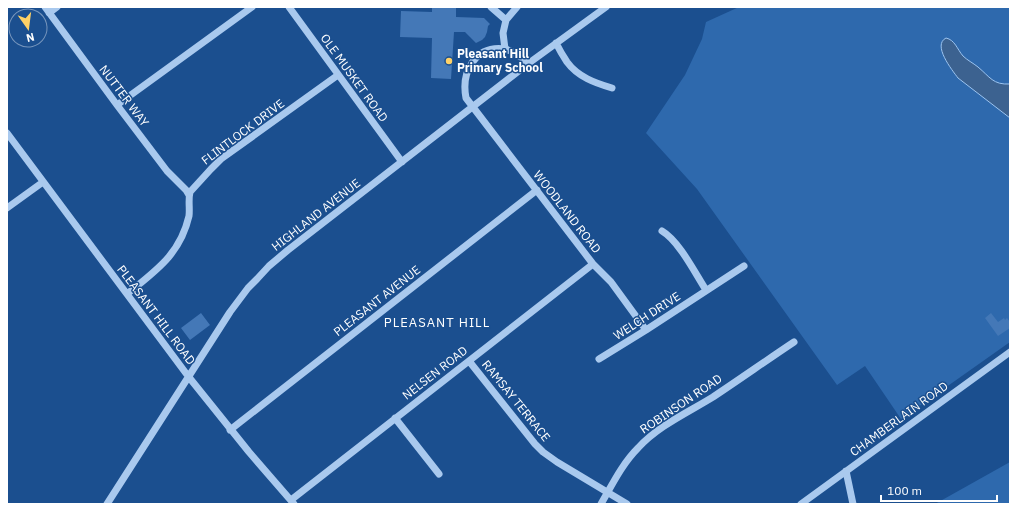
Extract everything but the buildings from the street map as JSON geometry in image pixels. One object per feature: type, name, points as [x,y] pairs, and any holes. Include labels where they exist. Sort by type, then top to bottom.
[{"type":"street","points":[[117,105],[252,7]]},
{"type":"street","name":"OLE MUSKET ROAD","points":[[289,7],[402,162]]},
{"type":"street","points":[[491,7],[506,20]]},
{"type":"street","points":[[517,7],[506,20],[503,33],[505,49],[513,52],[529,63]]},
{"type":"street","name":"HIGHLAND AVENUE","points":[[107,504],[230,312],[248,288],[263,272],[288,250],[472,107],[606,7]]},
{"type":"street","name":"NUTTER WAY","points":[[48,11],[167,171],[186,190],[189,196]]},
{"type":"street","points":[[556,43],[568,63],[576,71],[596,83],[612,88]]},
{"type":"street","name":"WOODLAND ROAD","points":[[505,49],[485,52],[478,55],[473,60],[469,69],[465,88],[466,98],[593,264],[611,282],[646,330]]},
{"type":"street","name":"FLINTLOCK DRIVE","points":[[189,196],[192,188],[221,159],[338,75]]},
{"type":"street","name":"PLEASANT HILL ROAD","points":[[7,133],[188,376],[230,430],[292,502]]},
{"type":"street","points":[[7,208],[43,182]]},
{"type":"street","name":"PLEASANT AVENUE","points":[[230,430],[537,190]]},
{"type":"street","points":[[127,294],[162,265],[175,249],[184,231],[188,217],[190,203],[189,196]]},
{"type":"street","points":[[662,231],[668,235],[682,252],[706,290]]},
{"type":"street","name":"NELSEN ROAD","points":[[292,502],[395,418],[593,264]]},
{"type":"street","name":"WELCH DRIVE","points":[[599,360],[744,266]]},
{"type":"street","name":"ROBINSON ROAD","points":[[601,504],[628,460],[648,438],[713,397],[794,342]]},
{"type":"street","name":"CHAMBERLAIN ROAD","points":[[801,504],[1010,352]]},
{"type":"street","name":"RAMSAY TERRACE","points":[[469,361],[538,447],[557,462],[627,504]]},
{"type":"street","points":[[395,418],[439,474]]},
{"type":"street","points":[[846,471],[853,504]]},
{"type":"shaded area","points":[[739,7],[1010,7],[1010,342],[901,419],[865,366],[837,385],[697,189],[646,133],[685,75],[702,39],[706,22]]},
{"type":"shaded area","points":[[946,38],[954,43],[965,57],[992,80],[1004,84],[1010,84],[1010,118],[958,78],[944,58],[942,52],[942,41]]},
{"type":"shaded area","points":[[1010,462],[1010,504],[935,504]]},
{"type":"place","name":"Pleasant Hill Primary School","points":[[449,61]]},
{"type":"district","name":"PLEASANT HILL","points":[[437,322]]}]
